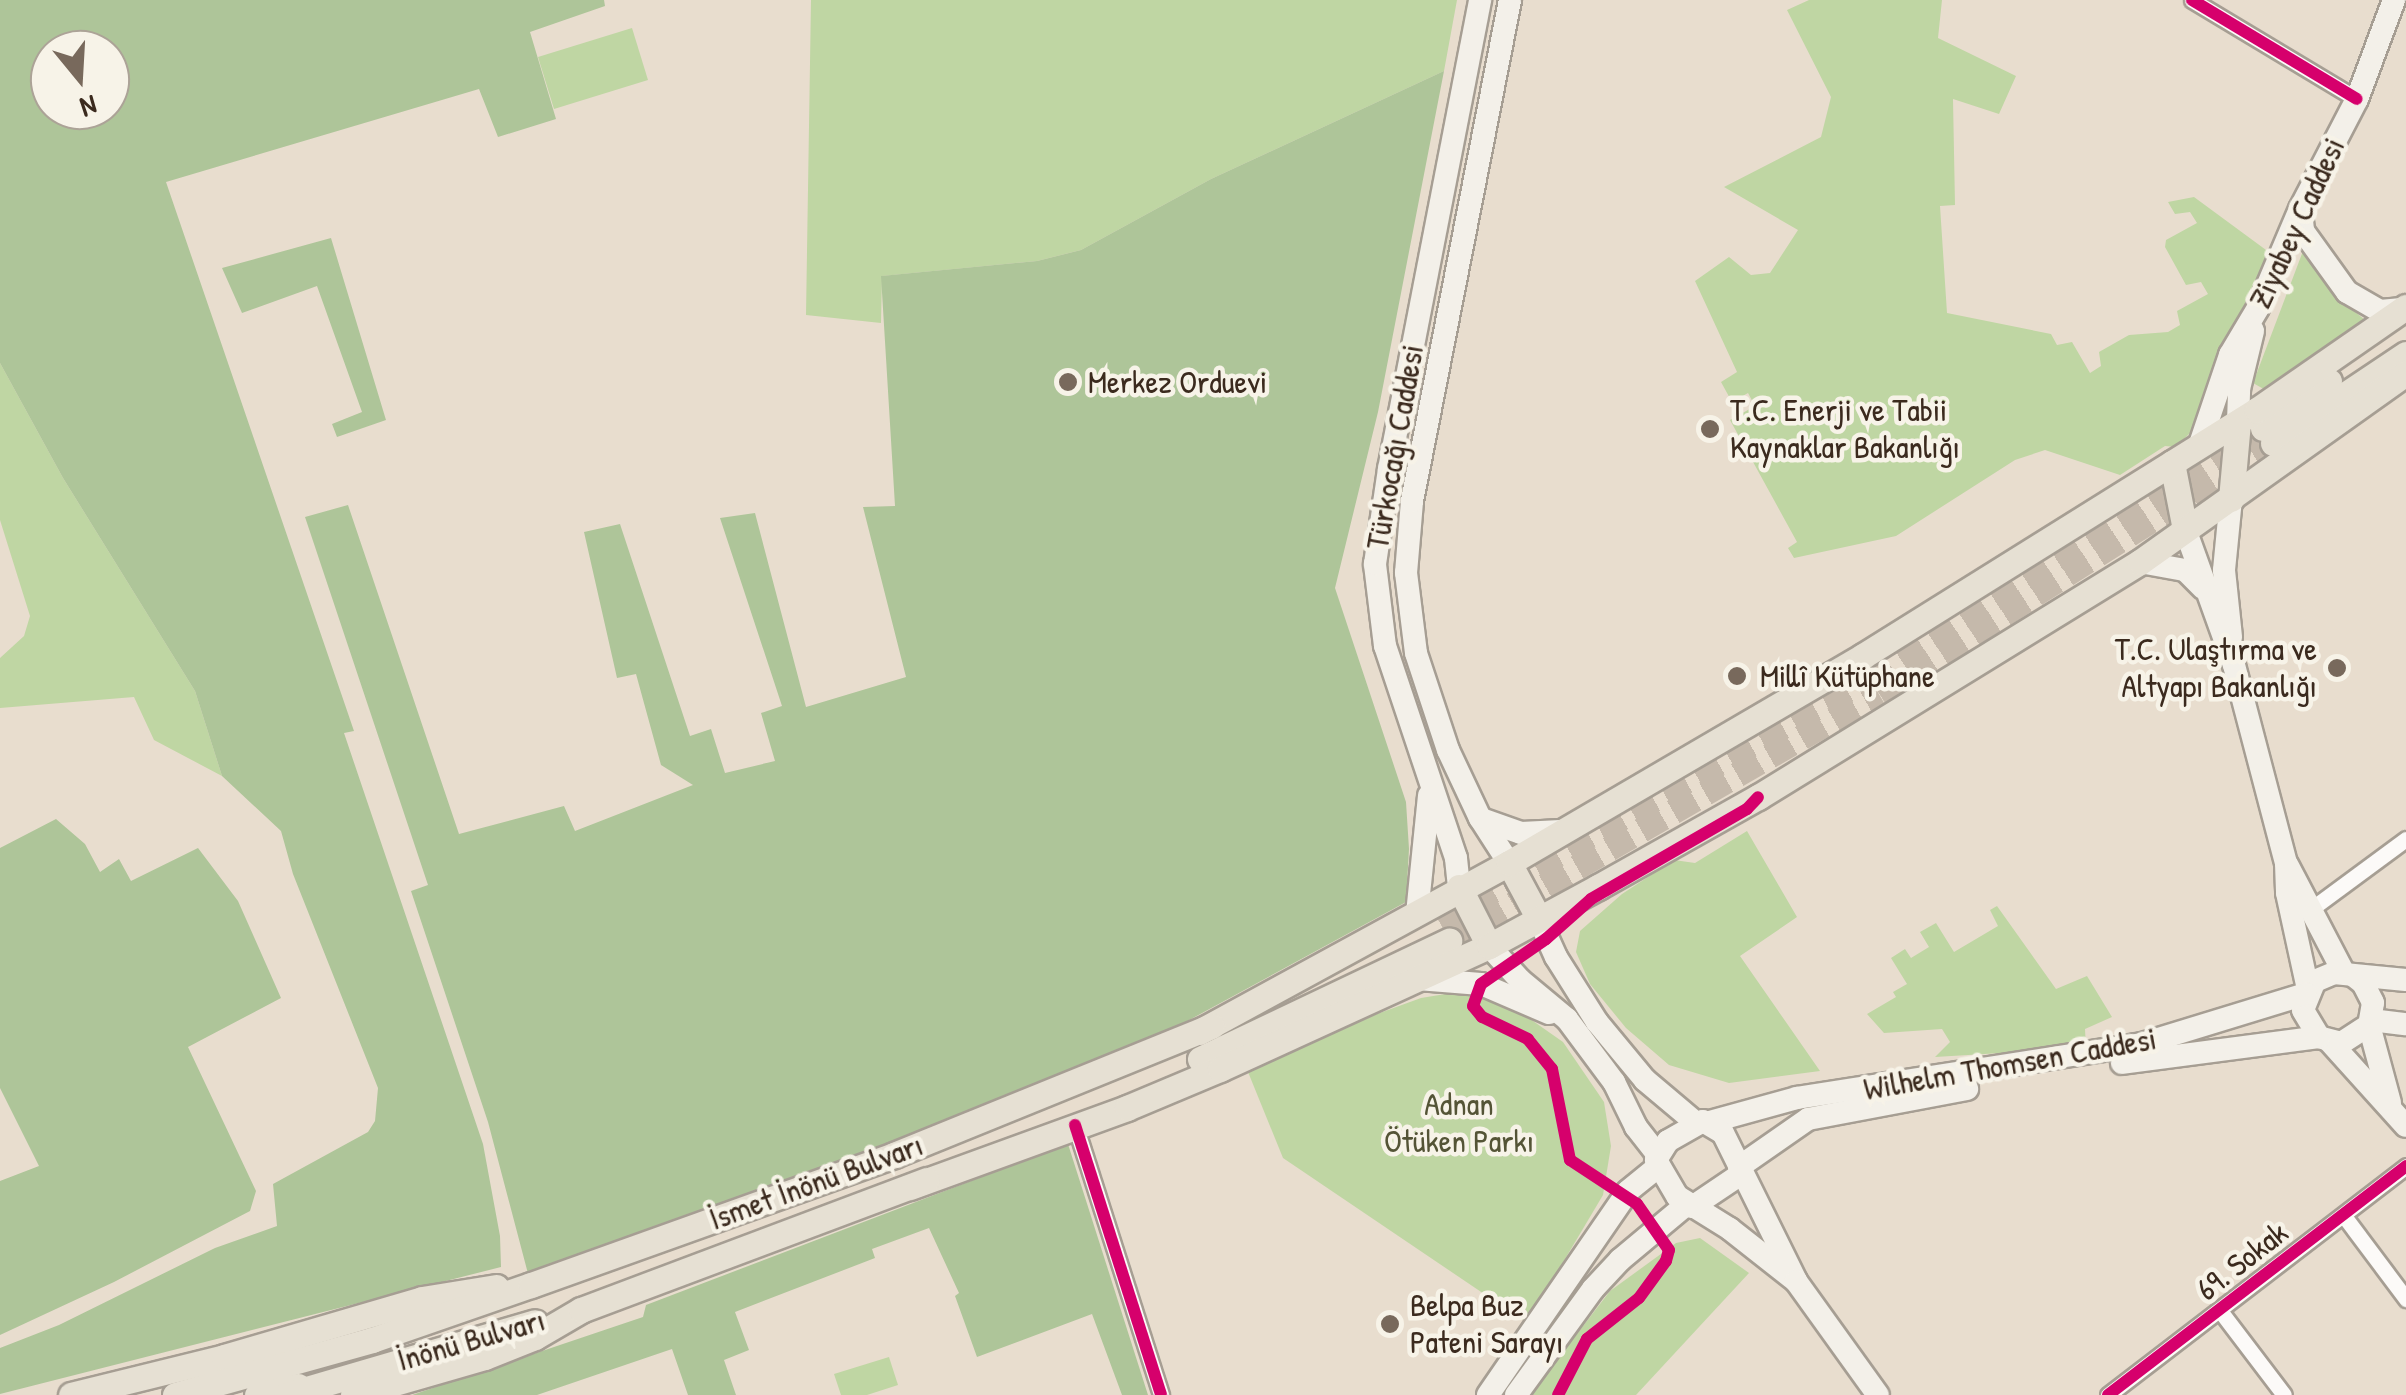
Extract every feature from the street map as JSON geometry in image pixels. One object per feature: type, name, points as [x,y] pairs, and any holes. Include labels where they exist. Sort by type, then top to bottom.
[{"type":"main road","name":"Türkocağı Caddesi","points":[[1459,888],[1456,858],[1385,646],[1375,564],[1388,468],[1480,0]]},
{"type":"main road","name":"Türkocağı Caddesi","points":[[1509,862],[1480,818],[1432,708],[1416,652],[1406,573],[1412,501],[1510,0]]},
{"type":"main road","name":"Ziyabey Caddesi","points":[[2200,444],[2230,354],[2258,308],[2300,209],[2357,99],[2394,0]]},
{"type":"main road","points":[[1473,36],[1504,32]]},
{"type":"main road","points":[[1468,60],[1498,56]]},
{"type":"main road","points":[[2300,209],[2303,231],[2348,292],[2362,305],[2405,314]]},
{"type":"main road","points":[[2234,665],[2224,570],[2239,389],[2258,308]]},
{"type":"main road","points":[[1435,925],[1459,888],[1864,656],[2405,314]]},
{"type":"main road","points":[[2405,314],[2268,436],[2406,354]]},
{"type":"main road","points":[[910,1187],[1205,1075],[1489,946],[1758,797],[2140,562],[2406,373]]},
{"type":"main road","points":[[2172,463],[2185,529],[2234,665],[2286,863],[2287,893],[2307,991],[2306,1021],[2406,1126]]},
{"type":"main road","points":[[2140,562],[2185,570],[2204,589]]},
{"type":"main road","points":[[1430,782],[1425,863],[1435,925]]},
{"type":"main road","points":[[1480,818],[1521,833],[1564,830]]},
{"type":"main road","points":[[1509,862],[1556,957],[1597,1022],[1646,1080],[1723,1133],[1796,1282],[1878,1395]]},
{"type":"main road","points":[[2286,863],[2349,974],[2370,992],[2370,1023],[2390,1106]]},
{"type":"main road","points":[[1459,888],[1489,946],[1520,980],[1567,1019],[1614,1082],[1636,1127],[1690,1205],[1730,1229],[1796,1282]]},
{"type":"main road","name":"İsmet İnönü Bulvarı","points":[[174,1395],[372,1340],[894,1155],[1198,1032],[1435,925]]},
{"type":"main road","name":"İsmet İnönü Bulvarı","points":[[581,1310],[910,1187],[1202,1058],[1435,925]]},
{"type":"main road","points":[[2307,991],[2324,976],[2349,974],[2406,980]]},
{"type":"main road","points":[[1418,979],[1480,984],[1567,1019]]},
{"type":"main road","name":"Wilhelm Thomsen Caddesi","points":[[1703,1122],[1798,1098],[2142,1044],[2307,991]]},
{"type":"main road","points":[[2324,1039],[2352,1040],[2370,1023],[2406,1024]]},
{"type":"main road","name":"Wilhelm Thomsen Caddesi","points":[[1516,1395],[1620,1260],[1789,1128],[1830,1112],[2179,1053],[2324,1039]]},
{"type":"main road","points":[[1488,1395],[1628,1191],[1703,1122]]},
{"type":"main road","points":[[71,1395],[224,1358],[422,1299],[473,1288],[531,1285]]},
{"type":"main road","points":[[112,1395],[531,1285]]},
{"type":"main road","name":"İnönü Bulvarı","points":[[357,1384],[581,1310]]},
{"type":"main road","points":[[257,1395],[357,1384]]},
{"type":"main road","points":[[286,1395],[357,1384]]},
{"type":"street","points":[[2192,0],[2261,45],[2357,99]]},
{"type":"street","points":[[2311,909],[2406,839]]},
{"type":"street","points":[[1074,1125],[1161,1395]]},
{"type":"street","name":"69. Sokak","points":[[2108,1395],[2221,1312],[2406,1166]]},
{"type":"street","points":[[2344,1216],[2406,1299]]},
{"type":"street","points":[[2221,1312],[2284,1395]]},
{"type":"green space","points":[[0,0],[604,0],[605,6],[530,32],[556,119],[498,137],[479,89],[166,182],[354,731],[344,733],[483,1144],[500,1236],[501,1267],[0,1394],[0,1348],[59,1325],[215,1248],[277,1226],[273,1184],[368,1132],[375,1121],[378,1088],[293,874],[281,831],[222,776],[195,691],[63,478],[0,363]]},
{"type":"green space","points":[[811,0],[1457,0],[1444,71],[1211,179],[1081,250],[1037,261],[882,276],[881,323],[806,315]]},
{"type":"green space","points":[[1809,0],[1942,0],[1938,38],[2016,76],[1999,114],[1953,99],[1955,205],[1940,206],[1947,313],[2051,334],[2057,345],[2072,342],[2090,373],[2101,366],[2099,352],[2129,335],[2168,332],[2180,325],[2177,311],[2208,294],[2201,282],[2186,285],[2165,247],[2166,240],[2197,223],[2190,212],[2175,214],[2168,202],[2194,197],[2281,261],[2261,317],[2193,430],[2176,447],[2165,446],[2120,475],[2045,450],[2015,460],[1896,536],[1794,558],[1788,548],[1797,542],[1730,420],[1755,406],[1748,393],[1732,402],[1721,382],[1737,372],[1695,281],[1729,257],[1751,275],[1770,273],[1798,230],[1724,187],[1821,137],[1831,97],[1787,10]]},
{"type":"green space","points":[[632,28],[648,80],[554,109],[538,57]]},
{"type":"green space","points":[[1444,71],[1378,412],[1335,588],[1406,802],[1406,902],[1136,1049],[531,1285],[488,1122],[411,891],[428,885],[305,517],[348,505],[459,834],[564,806],[575,831],[693,785],[661,765],[636,674],[617,678],[584,532],[620,524],[690,736],[711,729],[725,773],[775,761],[761,713],[782,706],[720,518],[755,513],[806,707],[906,677],[863,507],[895,506],[881,276],[1037,261],[1081,250],[1211,179]]},
{"type":"green space","points":[[331,238],[386,420],[337,437],[332,424],[362,412],[317,286],[242,313],[222,268]]},
{"type":"green space","points":[[2303,251],[2338,298],[2370,324],[2269,392],[2253,383]]},
{"type":"green space","points":[[0,363],[63,478],[195,691],[222,776],[154,740],[134,697],[0,708],[0,658],[24,636],[30,616],[0,520]]},
{"type":"green space","points":[[56,819],[85,844],[100,872],[119,859],[131,881],[198,848],[238,901],[281,998],[188,1047],[256,1191],[250,1211],[114,1282],[0,1335],[0,1181],[39,1166],[0,1088],[0,848]]},
{"type":"green space","points":[[1747,831],[1797,917],[1740,956],[1820,1071],[1729,1083],[1669,1065],[1626,1028],[1590,984],[1576,952],[1580,931],[1622,894],[1674,860],[1695,863]]},
{"type":"green space","points":[[1997,906],[2056,989],[2087,976],[2112,1017],[2085,1029],[2086,1048],[1935,1057],[1950,1042],[1942,1029],[1884,1033],[1867,1014],[1896,997],[1893,992],[1907,984],[1891,958],[1905,949],[1911,958],[1929,947],[1920,932],[1936,923],[1954,952],[1998,926],[1990,910]]},
{"type":"green space","name":"Adnan Ötüken Parkı","points":[[1470,990],[1513,1007],[1563,1042],[1604,1102],[1611,1146],[1603,1195],[1527,1323],[1283,1158],[1248,1072],[1377,1014],[1421,998]]},
{"type":"green space","points":[[1068,1144],[1148,1395],[1122,1395],[1092,1314],[977,1357],[955,1296],[959,1293],[929,1228],[872,1249],[875,1258],[735,1312],[749,1350],[724,1360],[736,1395],[688,1395],[672,1349],[537,1395],[412,1395],[643,1317],[646,1305]]},
{"type":"green space","points":[[1700,1238],[1749,1273],[1636,1395],[1530,1395],[1610,1291],[1676,1243]]},
{"type":"green space","points":[[889,1357],[898,1385],[867,1395],[841,1395],[834,1374]]},
{"type":"tunnel","points":[[1439,921],[1869,678],[2263,428]]},
{"type":"tunnel","points":[[1449,941],[1879,693],[2273,443]]},
{"type":"cycle path","points":[[2192,0],[2357,99]]},
{"type":"cycle path","points":[[1558,1395],[1587,1339],[1639,1298],[1666,1261],[1669,1250],[1637,1204],[1570,1160],[1552,1069],[1528,1039],[1482,1017],[1473,1006],[1481,984],[1546,939],[1591,899],[1747,809],[1758,797]]},
{"type":"cycle path","points":[[1075,1125],[1161,1395]]},
{"type":"cycle path","points":[[2108,1395],[2406,1166]]},
{"type":"place","name":"Merkez Orduevi","points":[[1068,382]]},
{"type":"place","name":"T.C. Enerji ve Tabii Kaynaklar Bakanlığı","points":[[1710,429]]},
{"type":"place","name":"T.C. Ulaştırma ve Altyapı Bakanlığı","points":[[2337,668]]},
{"type":"place","name":"Millî Kütüphane","points":[[1737,676]]},
{"type":"place","name":"Belpa Buz Pateni Sarayı","points":[[1390,1324]]}]
